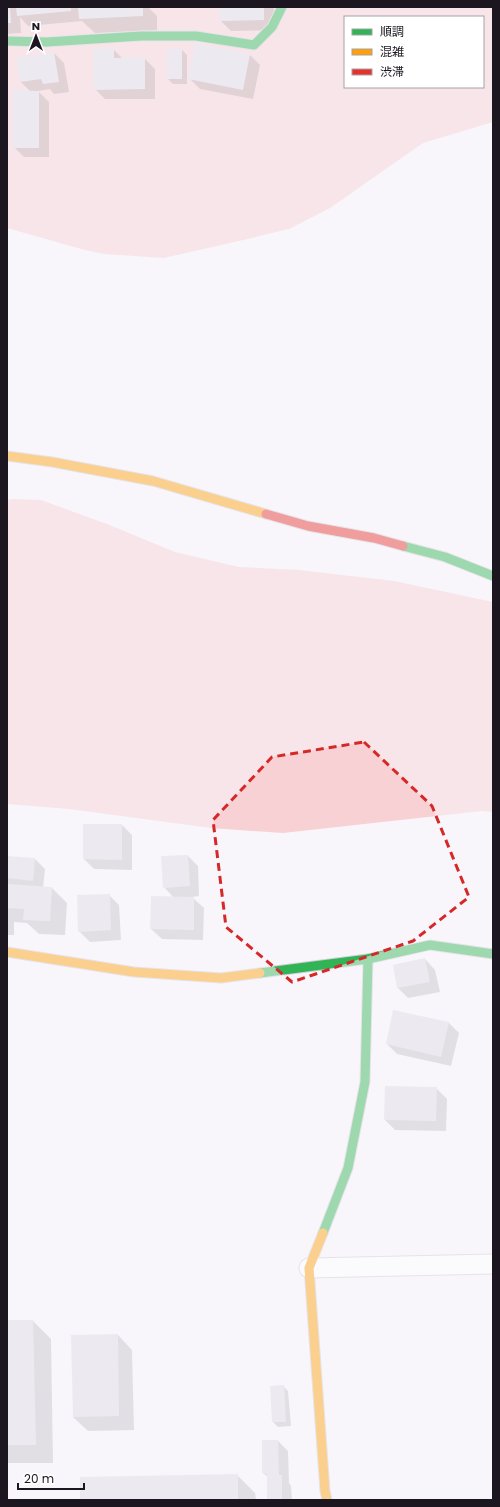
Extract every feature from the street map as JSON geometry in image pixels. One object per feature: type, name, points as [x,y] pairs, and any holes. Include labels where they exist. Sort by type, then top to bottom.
[{"type":"street","points":[[7,42],[47,42],[141,36],[196,36],[254,45],[272,27],[283,7]]},
{"type":"street","points":[[7,456],[52,462],[153,480],[308,526],[374,538],[445,557],[493,576]]},
{"type":"street","points":[[7,952],[134,972],[221,978],[368,959],[430,945],[493,954]]},
{"type":"street","points":[[327,1500],[325,1491],[310,1268],[348,1168],[365,1082],[368,959]]},
{"type":"street","points":[[310,1268],[493,1264]]},
{"type":"highlighted area","points":[[364,742],[432,806],[469,897],[413,941],[292,982],[226,927],[213,820],[272,757]]},
{"type":"shaded area","points":[[7,7],[493,7],[493,122],[423,143],[330,208],[289,229],[164,258],[104,254],[7,228]]},
{"type":"shaded area","points":[[7,500],[41,500],[107,524],[175,552],[239,567],[299,570],[394,581],[493,602],[493,812],[482,811],[283,833],[211,828],[69,809],[7,804]]},
{"type":"building","points":[[7,7],[10,7],[11,23],[7,23]]},
{"type":"building","points":[[16,7],[71,7],[71,11],[17,16]]},
{"type":"building","points":[[78,7],[143,7],[143,16],[79,19]]},
{"type":"building","points":[[219,7],[264,7],[264,20],[220,21]]},
{"type":"building","points":[[195,43],[250,54],[243,90],[188,79]]},
{"type":"building","points":[[93,49],[114,49],[114,58],[145,57],[145,89],[94,90]]},
{"type":"building","points":[[167,49],[182,49],[182,79],[167,79]]},
{"type":"building","points":[[54,52],[59,82],[43,84],[41,79],[20,82],[16,58]]},
{"type":"building","points":[[13,90],[39,91],[39,148],[13,148]]},
{"type":"building","points":[[83,824],[122,824],[122,860],[83,859]]},
{"type":"building","points":[[188,855],[190,886],[163,888],[161,856]]},
{"type":"building","points":[[7,856],[35,858],[33,881],[7,878]]},
{"type":"building","points":[[7,884],[52,887],[50,921],[23,920],[24,909],[7,908]]},
{"type":"building","points":[[110,894],[111,930],[78,932],[77,895]]},
{"type":"building","points":[[151,896],[194,897],[194,930],[150,929]]},
{"type":"building","points":[[425,958],[430,982],[397,988],[393,965]]},
{"type":"building","points":[[393,1010],[449,1022],[441,1057],[386,1044]]},
{"type":"building","points":[[385,1086],[437,1087],[436,1121],[384,1120]]},
{"type":"building","points":[[7,1320],[33,1320],[36,1445],[7,1445]]},
{"type":"building","points":[[118,1334],[119,1416],[73,1417],[71,1335]]},
{"type":"building","points":[[284,1385],[286,1422],[272,1422],[270,1386]]},
{"type":"building","points":[[262,1440],[278,1440],[279,1475],[282,1475],[282,1500],[267,1500],[267,1474],[262,1473]]},
{"type":"building","points":[[238,1474],[238,1500],[80,1500],[80,1477]]},
{"type":"traffic: fast","points":[[7,41],[47,42],[141,36],[196,36],[254,45],[272,27],[282,7]]},
{"type":"traffic: fast","points":[[403,546],[445,557],[493,576]]},
{"type":"traffic: fast","points":[[260,973],[368,959],[430,945],[493,954]]},
{"type":"traffic: fast","points":[[323,1233],[348,1168],[365,1082],[368,959]]},
{"type":"traffic: slow","points":[[7,456],[52,462],[153,481],[266,514]]},
{"type":"traffic: slow","points":[[7,952],[134,972],[221,978],[260,973]]},
{"type":"traffic: slow","points":[[323,1233],[309,1268],[325,1491],[327,1500]]},
{"type":"traffic: jam","points":[[266,514],[308,526],[374,538],[403,546]]}]
